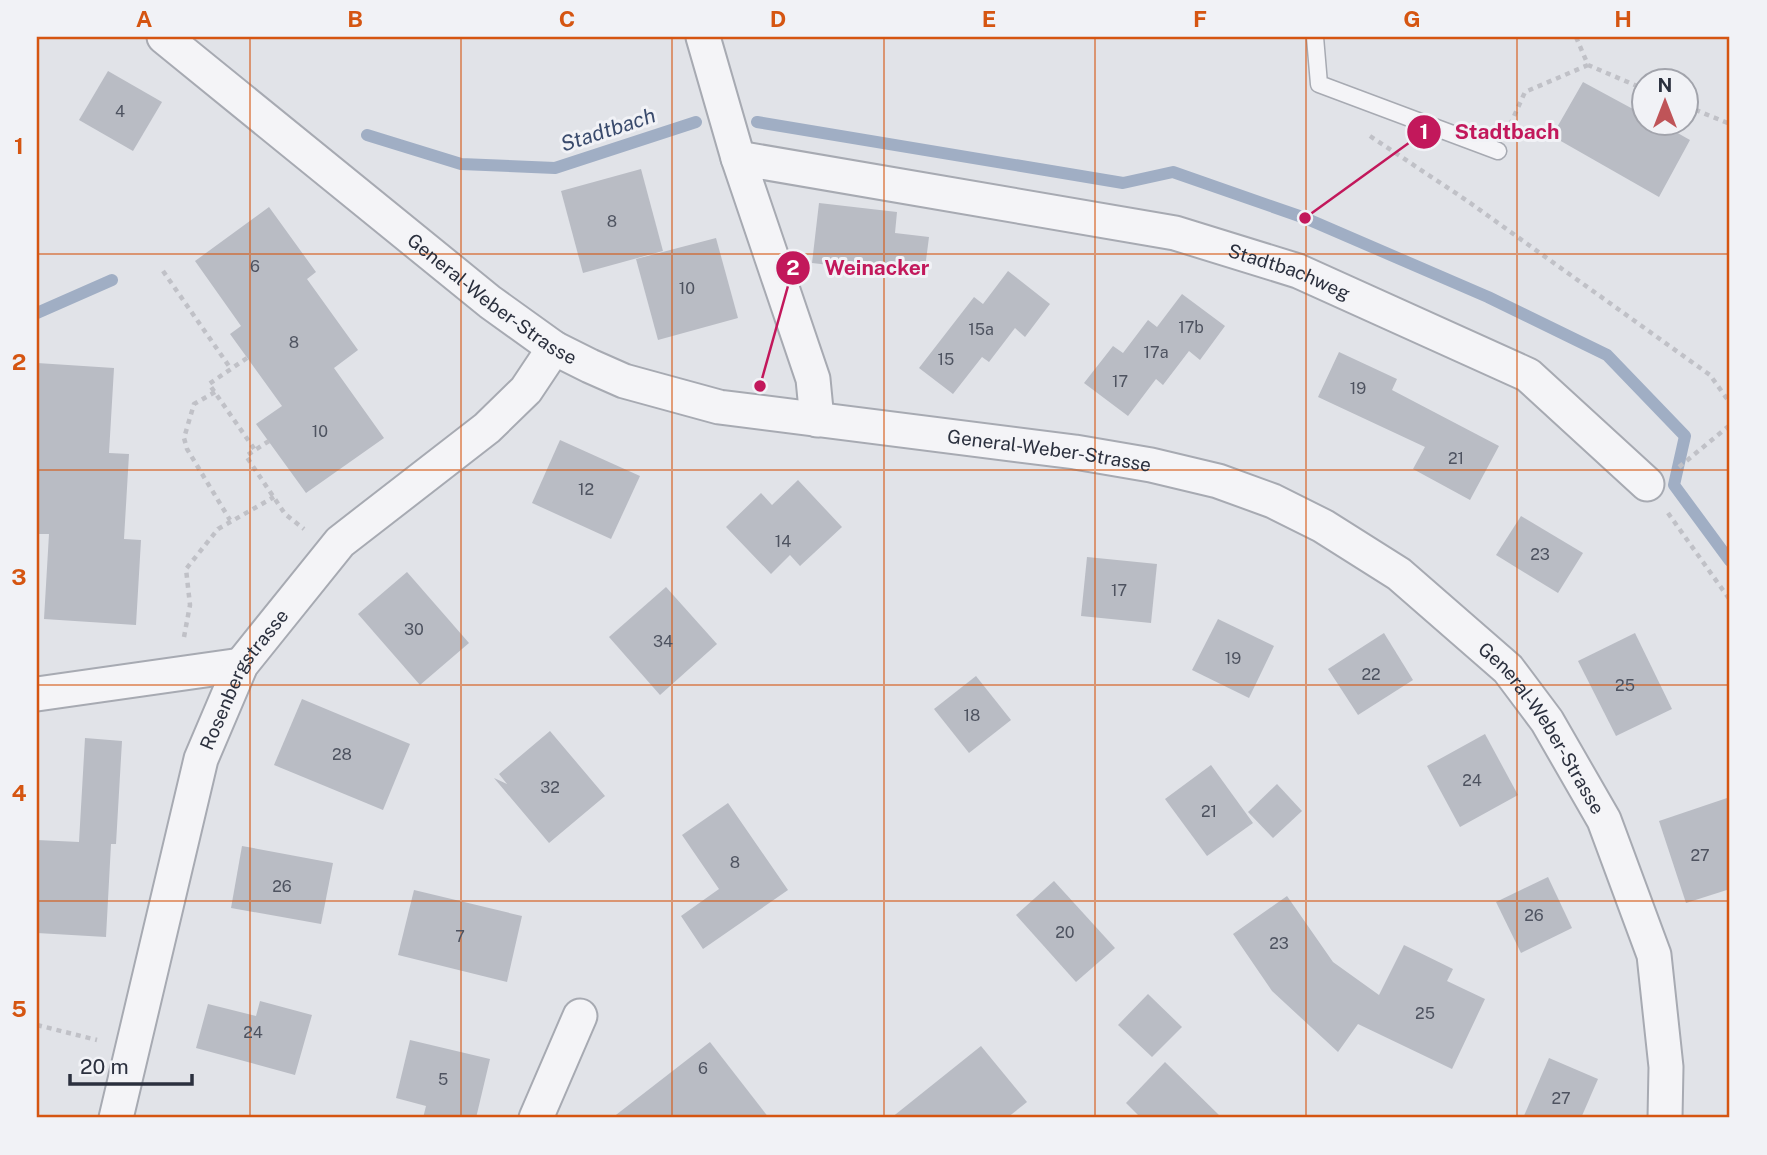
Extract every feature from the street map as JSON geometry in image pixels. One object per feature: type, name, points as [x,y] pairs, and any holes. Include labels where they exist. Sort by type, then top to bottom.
[{"type":"street","name":"General-Weber-Strasse","points":[[164,37],[490,302],[554,348],[624,381],[671,396],[727,408],[1075,452],[1151,465],[1218,481],[1273,501],[1362,548],[1418,589],[1507,669],[1547,721],[1604,820],[1654,955],[1666,1067],[1665,1118]]},
{"type":"street","points":[[703,37],[737,158],[813,379],[817,420]]},
{"type":"street","name":"Stadtbachweg","points":[[737,158],[1175,233],[1298,271],[1528,375],[1659,479]]},
{"type":"street","name":"Rosenbergstrasse","points":[[116,1118],[201,760],[242,665],[340,542],[487,428],[526,390],[554,348]]},
{"type":"street","points":[[37,694],[242,665]]},
{"type":"street","points":[[536,1118],[580,1016]]},
{"type":"lane","points":[[1315,37],[1319,84],[1502,144]]},
{"type":"path","points":[[1576,37],[1588,65],[1630,83]]},
{"type":"path","points":[[1502,144],[1525,92],[1588,65]]},
{"type":"path","points":[[1356,96],[1349,118],[1360,130],[1466,200],[1710,375],[1730,403]]},
{"type":"path","points":[[1700,112],[1730,124]]},
{"type":"path","points":[[163,271],[231,369]]},
{"type":"path","points":[[247,358],[209,384],[255,450]]},
{"type":"path","points":[[215,392],[194,404],[184,438],[230,520]]},
{"type":"path","points":[[1730,425],[1659,479],[1730,600]]},
{"type":"path","points":[[269,441],[246,457],[285,514],[305,530]]},
{"type":"path","points":[[179,673],[175,650],[190,619],[186,569],[218,529],[274,497]]},
{"type":"path","points":[[37,1025],[132,1049]]},
{"type":"building","points":[[108,71],[162,102],[133,151],[79,120]]},
{"type":"building","points":[[1583,82],[1630,107],[1630,136],[1683,136],[1690,140],[1659,197],[1552,136]]},
{"type":"building","points":[[641,169],[663,251],[583,273],[561,191]]},
{"type":"building","points":[[819,203],[897,212],[895,233],[929,237],[924,276],[812,263]]},
{"type":"building","points":[[269,207],[316,272],[307,279],[358,350],[334,368],[384,438],[306,493],[256,424],[282,406],[230,334],[241,326],[195,261]]},
{"type":"building","points":[[716,238],[738,318],[658,340],[636,259]]},
{"type":"building","points":[[1008,271],[1050,304],[1025,337],[1015,328],[989,362],[982,357],[953,394],[919,368],[974,297],[983,304]]},
{"type":"building","points":[[1182,294],[1225,326],[1200,360],[1189,351],[1163,385],[1156,379],[1128,416],[1084,383],[1113,346],[1123,353],[1148,320],[1157,327]]},
{"type":"building","points":[[1339,352],[1397,379],[1392,390],[1499,446],[1470,500],[1413,469],[1425,447],[1318,397]]},
{"type":"building","points":[[37,363],[114,368],[109,453],[129,454],[124,539],[141,540],[136,625],[44,619],[49,534],[37,534]]},
{"type":"building","points":[[560,440],[640,476],[611,539],[532,503]]},
{"type":"building","points":[[798,480],[842,527],[800,566],[790,555],[771,574],[726,527],[761,493],[772,505]]},
{"type":"building","points":[[1521,516],[1583,553],[1558,593],[1496,555]]},
{"type":"building","points":[[1087,557],[1157,564],[1151,623],[1081,616]]},
{"type":"building","points":[[407,572],[469,643],[420,685],[358,614]]},
{"type":"building","points":[[666,587],[717,644],[660,695],[609,637]]},
{"type":"building","points":[[1218,619],[1274,646],[1249,698],[1192,670]]},
{"type":"building","points":[[1384,633],[1413,680],[1358,715],[1328,669]]},
{"type":"building","points":[[1635,633],[1672,709],[1616,736],[1578,661]]},
{"type":"building","points":[[976,676],[1011,720],[969,753],[934,709]]},
{"type":"building","points":[[302,699],[410,744],[383,810],[274,765]]},
{"type":"building","points":[[550,731],[605,796],[549,843],[494,778],[507,784],[499,774]]},
{"type":"building","points":[[1485,734],[1518,795],[1460,827],[1427,766]]},
{"type":"building","points":[[85,738],[122,741],[116,844],[111,844],[106,937],[37,933],[37,840],[79,842]]},
{"type":"building","points":[[1211,765],[1253,823],[1207,856],[1165,799]]},
{"type":"building","points":[[1277,784],[1302,811],[1273,838],[1248,812]]},
{"type":"building","points":[[1730,797],[1730,889],[1686,903],[1659,821]]},
{"type":"building","points":[[728,803],[788,890],[703,949],[681,916],[719,889],[682,835]]},
{"type":"building","points":[[242,846],[333,863],[321,924],[231,908]]},
{"type":"building","points":[[1548,877],[1572,928],[1521,953],[1496,902]]},
{"type":"building","points":[[1054,881],[1115,948],[1076,982],[1016,915]]},
{"type":"building","points":[[414,890],[522,916],[507,982],[398,955]]},
{"type":"building","points":[[1287,896],[1333,962],[1379,995],[1404,945],[1453,969],[1447,981],[1485,999],[1452,1069],[1358,1024],[1338,1052],[1272,991],[1233,934]]},
{"type":"building","points":[[1148,994],[1182,1027],[1152,1057],[1118,1025]]},
{"type":"building","points":[[260,1001],[312,1015],[295,1075],[196,1048],[208,1004],[256,1016]]},
{"type":"building","points":[[410,1040],[490,1059],[476,1118],[423,1118],[426,1106],[396,1098]]},
{"type":"building","points":[[710,1042],[769,1118],[612,1118]]},
{"type":"building","points":[[981,1046],[1027,1102],[1007,1118],[891,1118]]},
{"type":"building","points":[[1549,1058],[1598,1079],[1581,1118],[1523,1118]]},
{"type":"building","points":[[1165,1062],[1222,1118],[1141,1118],[1126,1103]]},
{"type":"waterway","name":"Stadtbach","points":[[367,135],[461,164],[555,168],[696,122]]},
{"type":"waterway","name":"Stadtbach","points":[[757,122],[1123,183],[1173,172],[1305,218],[1488,297],[1607,355],[1685,436],[1674,485],[1730,561]]},
{"type":"waterway","name":"Stadtbach","points":[[37,313],[112,280]]},
{"type":"place","name":"Stadtbach","points":[[1305,218]]},
{"type":"place","name":"Weinacker","points":[[760,386]]}]
